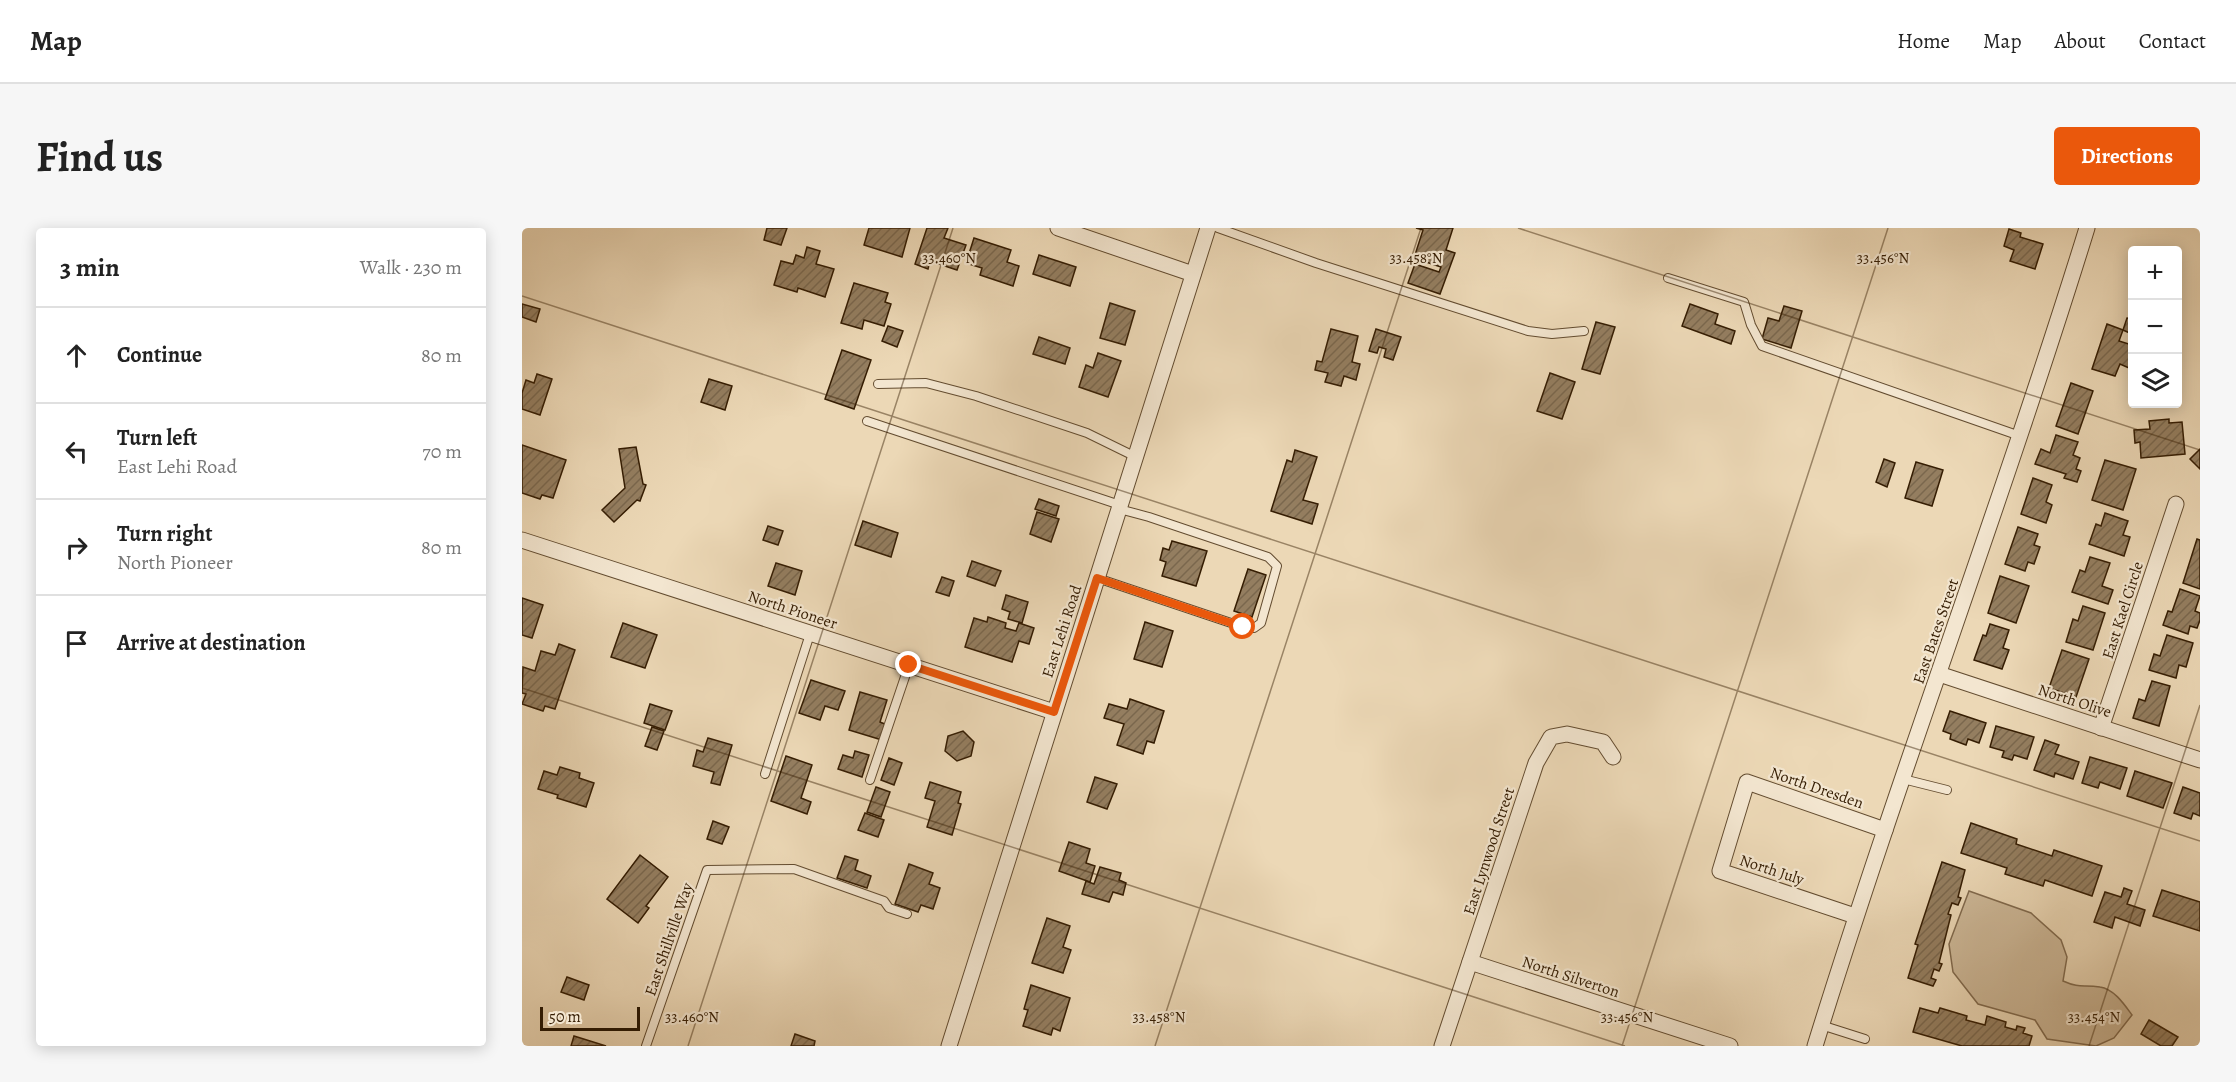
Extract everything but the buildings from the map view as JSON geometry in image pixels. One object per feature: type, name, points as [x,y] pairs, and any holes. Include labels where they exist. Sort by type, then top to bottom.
[{"type":"street","points":[[1058,228],[1193,274]]},
{"type":"street","name":"East Lehi Road","points":[[950,1046],[1208,228]]},
{"type":"street","name":"East Bates Street","points":[[1815,1046],[1855,916],[2042,374],[2087,228]]},
{"type":"street","name":"East Kael Circle","points":[[2101,728],[2176,504]]},
{"type":"street","name":"North Pioneer","points":[[522,540],[1054,712]]},
{"type":"street","name":"North Olive","points":[[1939,674],[2200,759]]},
{"type":"street","name":"East Lynwood Street","points":[[1442,1046],[1536,763],[1551,737],[1567,734],[1603,742],[1613,757]]},
{"type":"street","name":"North Dresden","points":[[1733,828],[1747,782],[1885,830]]},
{"type":"street","name":"North July","points":[[1733,828],[1720,871],[1855,916]]},
{"type":"street","name":"North Silverton","points":[[1470,962],[1730,1046]]},
{"type":"lane","points":[[1218,228],[1316,263],[1528,331],[1552,334],[1584,331]]},
{"type":"lane","points":[[1668,278],[1744,302],[1751,325],[1762,346],[2020,436]]},
{"type":"lane","points":[[878,384],[926,383],[976,396],[1087,433],[1136,457]]},
{"type":"lane","points":[[867,421],[1269,556],[1277,566],[1261,623],[1254,628],[1243,627],[1097,578]]},
{"type":"lane","points":[[765,774],[810,634]]},
{"type":"lane","points":[[870,780],[909,665]]},
{"type":"lane","points":[[1903,779],[1947,790]]},
{"type":"lane","name":"East Shillville Way","points":[[645,1046],[707,870],[794,869],[884,901],[889,908],[907,914]]},
{"type":"lane","points":[[1821,1026],[1865,1039]]},
{"type":"shaded area","points":[[1969,891],[2031,913],[2061,940],[2067,957],[2063,981],[2078,986],[2105,988],[2118,998],[2132,1015],[2114,1038],[2096,1046],[2047,1039],[2035,1020],[1978,1004],[1953,972],[1949,944]]},
{"type":"route","points":[[909,665],[1054,712],[1097,578],[1243,627]]}]
